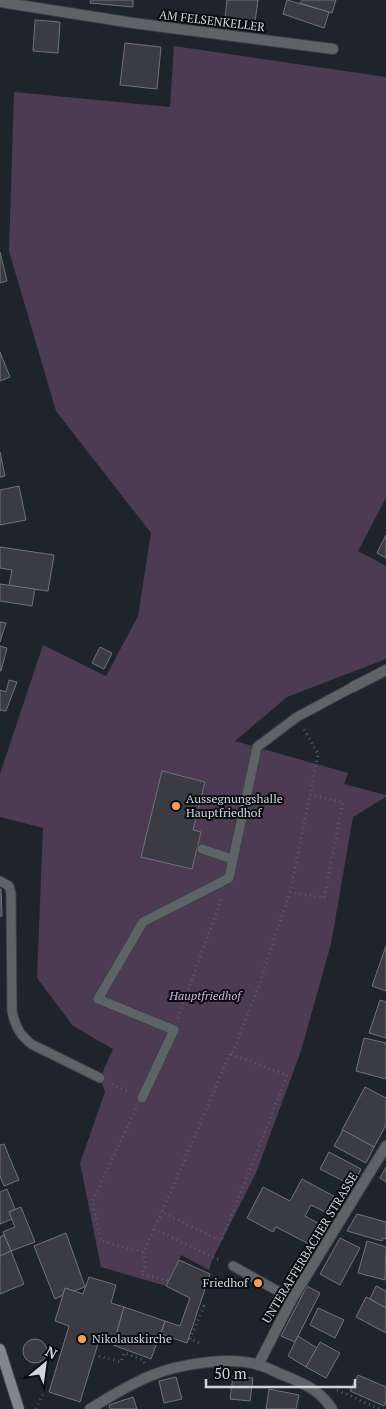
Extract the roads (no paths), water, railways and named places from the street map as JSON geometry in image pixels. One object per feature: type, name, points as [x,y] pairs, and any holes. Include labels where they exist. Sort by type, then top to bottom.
[{"type":"street","name":"AM FELSENKELLER","points":[[0,2],[134,23],[333,49]]},
{"type":"street","points":[[353,687],[386,670]]},
{"type":"street","name":"UNTERAFFERBACHER STRASSE","points":[[258,1364],[292,1299],[386,1146]]},
{"type":"street","points":[[0,1349],[20,1409]]},
{"type":"street","points":[[90,1409],[151,1376],[179,1367],[219,1361],[258,1364],[308,1385],[317,1391],[332,1409]]},
{"type":"lane","points":[[142,1098],[174,1030],[98,999],[143,922],[229,878],[257,746],[297,717],[353,687]]},
{"type":"lane","points":[[202,849],[232,859]]},
{"type":"lane","points":[[0,881],[9,886],[11,894],[12,1011],[14,1024],[23,1039],[32,1045],[100,1078]]},
{"type":"lane","points":[[229,1264],[292,1299]]},
{"type":"place","name":"Aussegnungshalle Hauptfriedhof","points":[[176,806]]},
{"type":"place","name":"Friedhof","points":[[258,1283]]},
{"type":"place","name":"Nikolauskirche","points":[[82,1339]]},
{"type":"park label","name":"Hauptfriedhof","points":[[205,996]]}]
